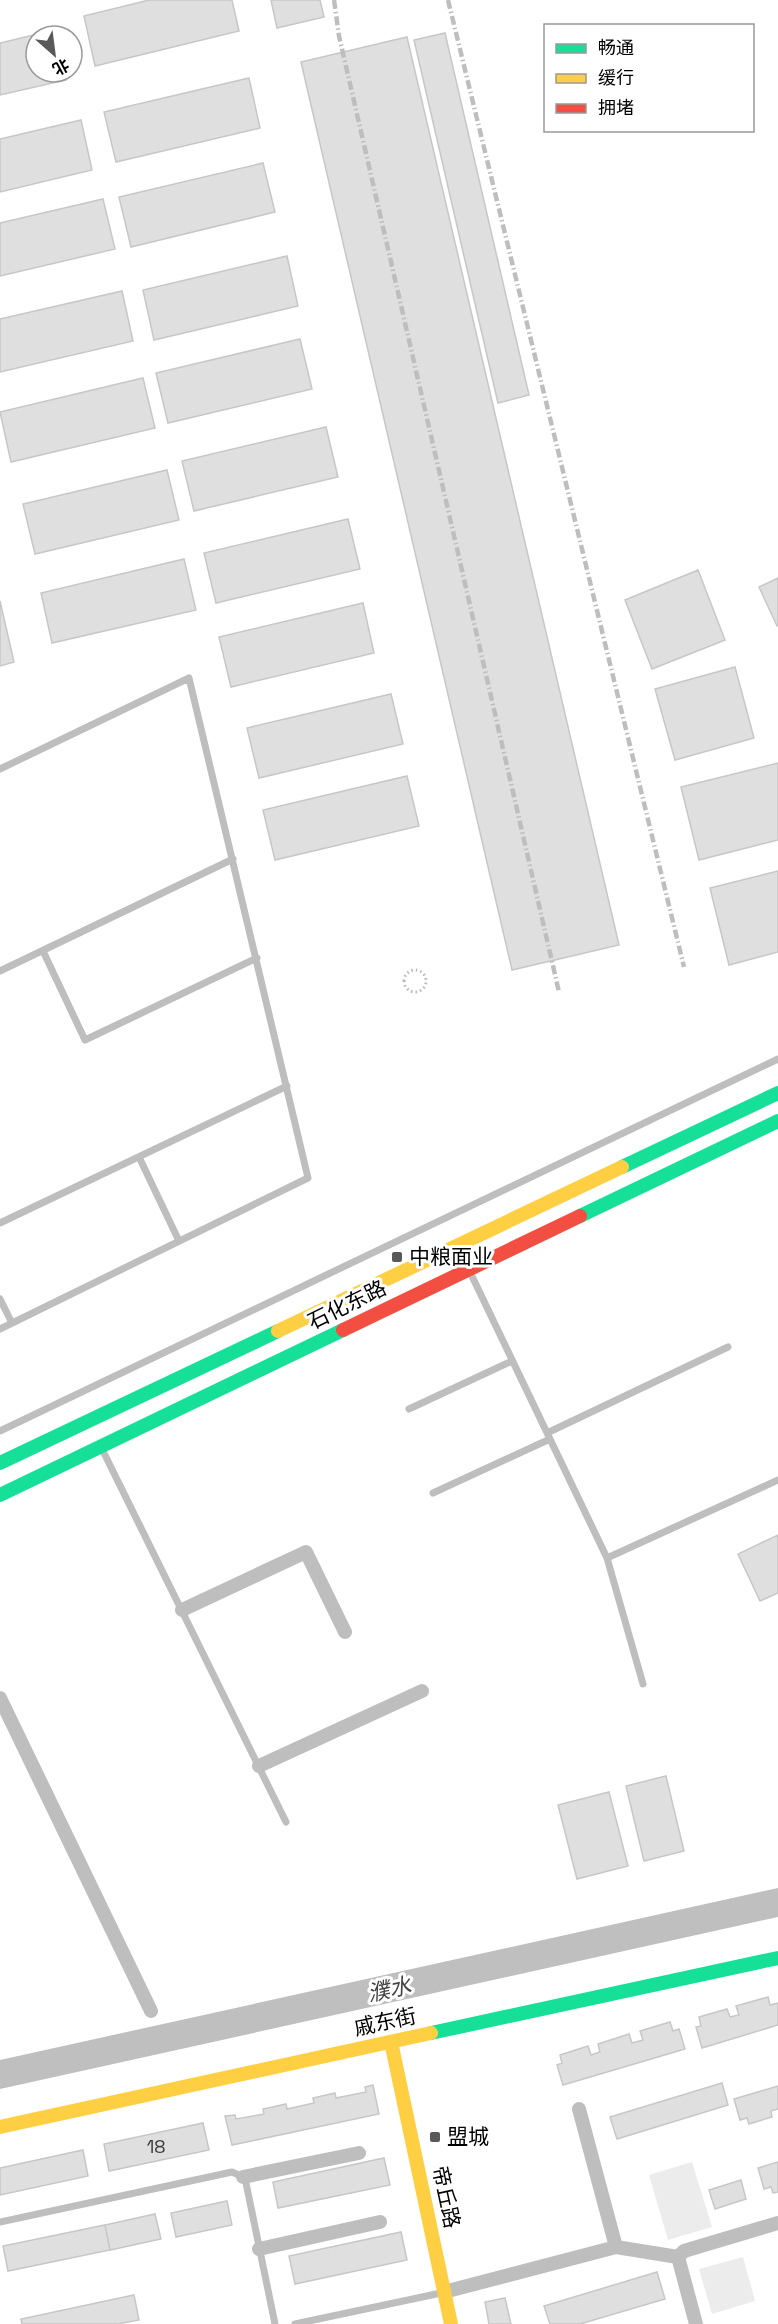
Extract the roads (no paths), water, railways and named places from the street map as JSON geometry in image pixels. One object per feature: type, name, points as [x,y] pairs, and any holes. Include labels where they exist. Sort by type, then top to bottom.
[{"type":"main road","name":"石化东路","points":[[0,1463],[778,1092]]},
{"type":"main road","name":"石化东路","points":[[0,1495],[778,1121]]},
{"type":"main road","name":"戚东街","points":[[0,2127],[778,1958]]},
{"type":"main road","name":"帝丘路","points":[[391,2042],[451,2324]]},
{"type":"street","points":[[182,1610],[306,1552],[345,1632]]},
{"type":"street","points":[[259,1766],[422,1691]]},
{"type":"street","points":[[0,1698],[151,2011]]},
{"type":"street","points":[[579,2109],[616,2247]]},
{"type":"street","points":[[243,2177],[359,2153]]},
{"type":"street","points":[[259,2249],[380,2222]]},
{"type":"street","points":[[678,2257],[684,2251],[778,2223]]},
{"type":"street","points":[[444,2292],[616,2247],[678,2257]]},
{"type":"street","points":[[678,2257],[696,2324]]},
{"type":"lane","points":[[0,769],[189,678],[308,1178],[0,1329]]},
{"type":"lane","points":[[0,971],[233,859]]},
{"type":"lane","points":[[43,951],[85,1040],[257,958]]},
{"type":"lane","points":[[0,1431],[778,1059]]},
{"type":"lane","points":[[0,1223],[287,1086]]},
{"type":"lane","points":[[139,1157],[179,1241]]},
{"type":"lane","points":[[469,1270],[607,1558],[643,1684]]},
{"type":"lane","points":[[0,1299],[12,1323]]},
{"type":"lane","points":[[433,1494],[728,1347]]},
{"type":"lane","points":[[409,1409],[512,1361]]},
{"type":"lane","points":[[101,1446],[286,1822]]},
{"type":"lane","points":[[607,1558],[778,1480]]},
{"type":"lane","points":[[0,2222],[232,2172],[243,2177],[275,2324]]},
{"type":"lane","points":[[295,2324],[444,2292]]},
{"type":"water","name":"濮水","points":[[778,1888],[778,1917],[0,2089],[0,2060]]},
{"type":"railway","points":[[334,0],[339,36],[559,992]]},
{"type":"railway","points":[[448,0],[684,967]]},
{"type":"place","name":"中粮面业","points":[[397,1257]]},
{"type":"place","name":"盟城","points":[[435,2137]]}]
